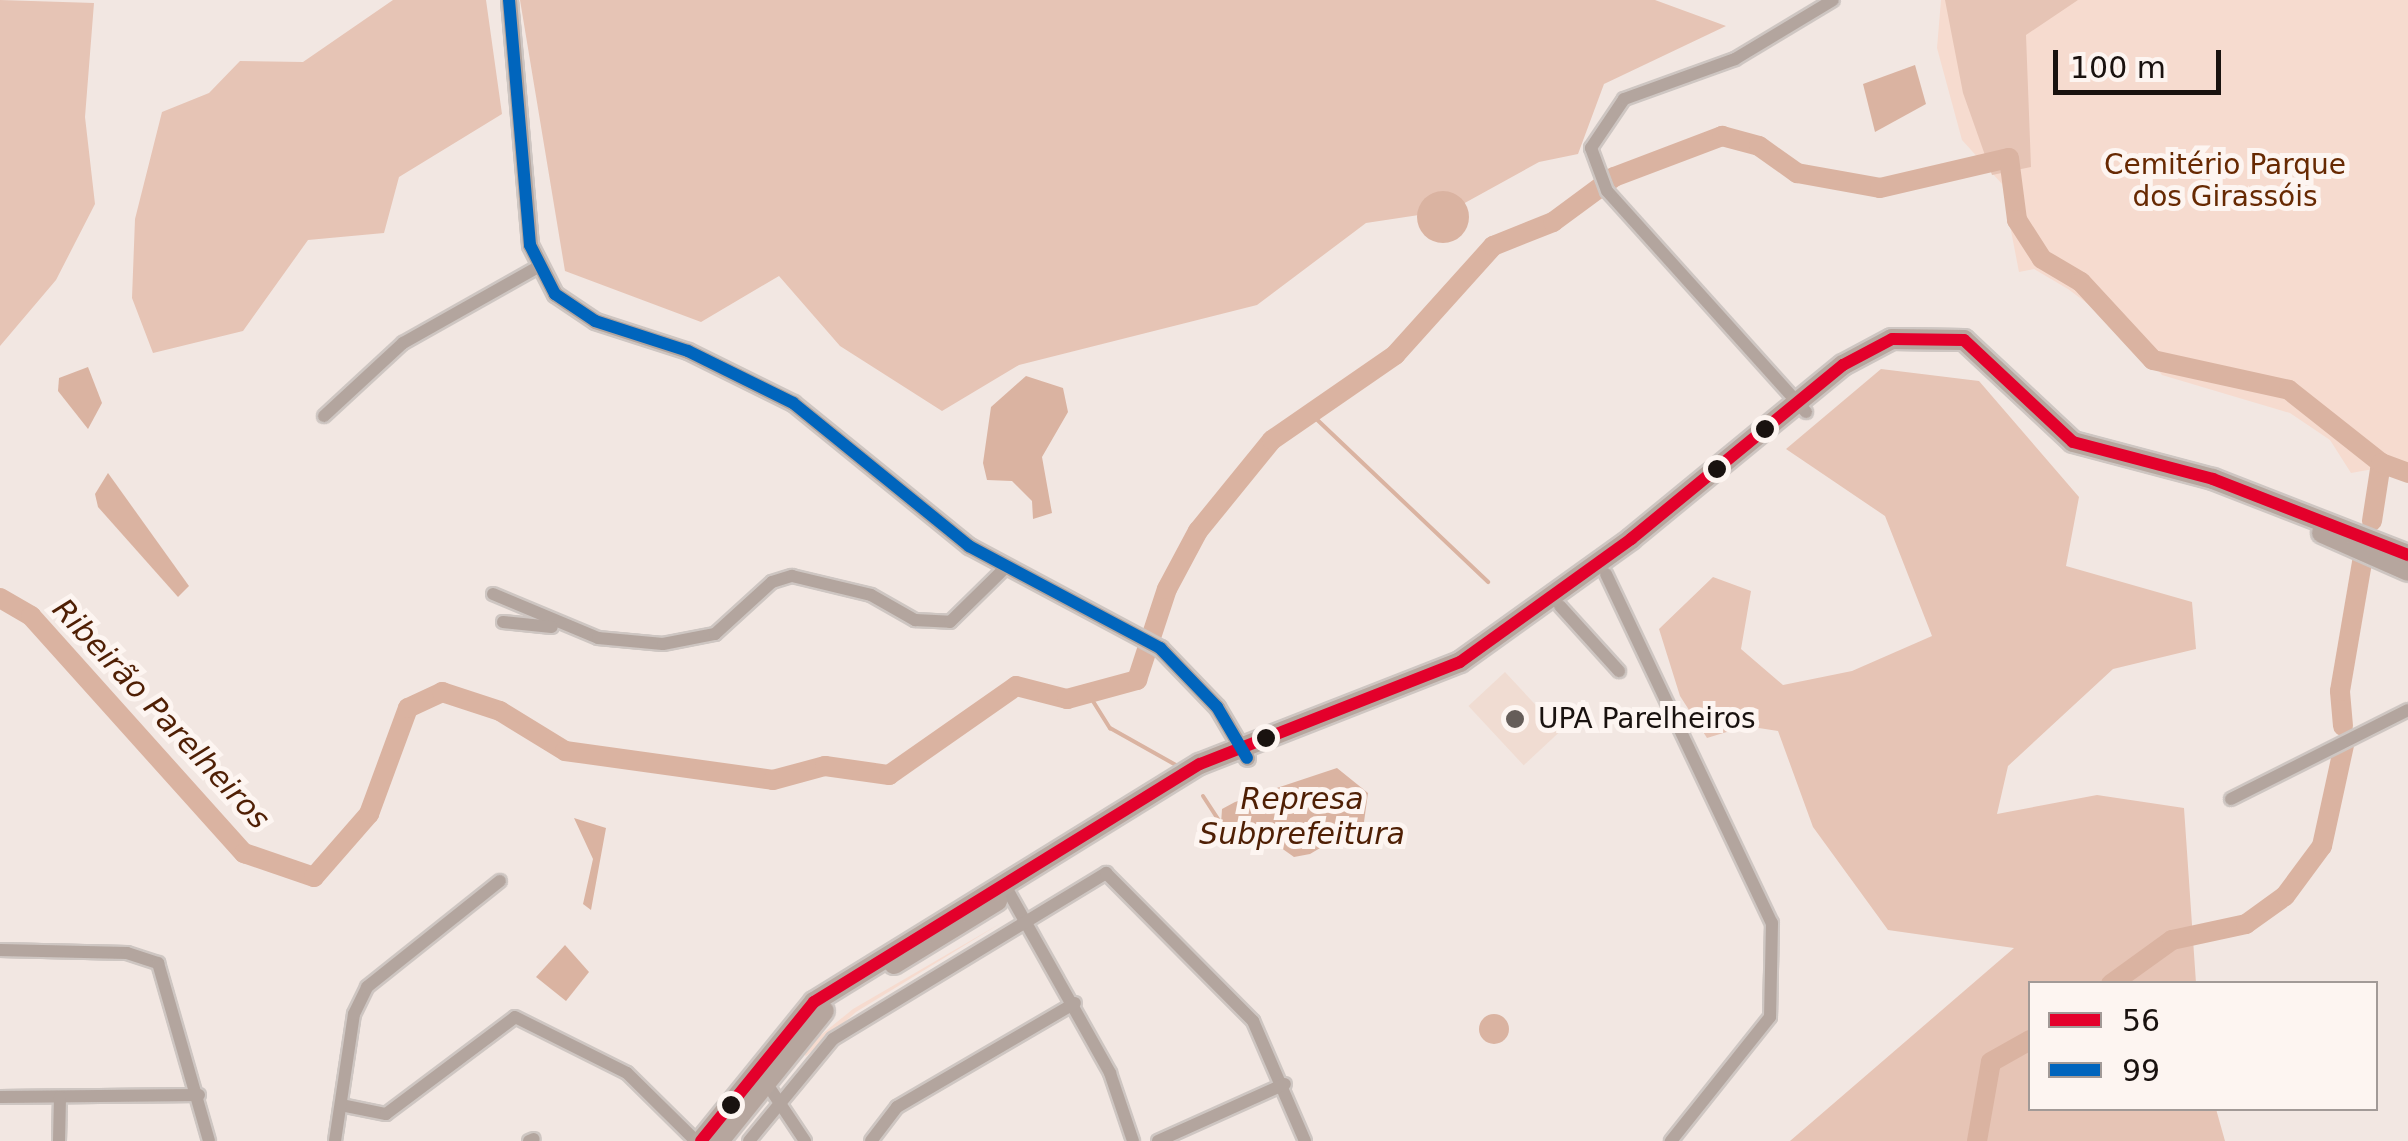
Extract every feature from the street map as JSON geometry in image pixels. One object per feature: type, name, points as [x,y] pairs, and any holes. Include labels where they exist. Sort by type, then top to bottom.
[{"type":"main road","points":[[702,1139],[759,1075],[814,1002],[1244,752],[1425,681],[1635,544],[1802,407],[1892,340],[1952,337],[1987,354],[2073,442],[2213,479],[2408,555]]},
{"type":"main road","points":[[1802,407],[1896,352],[1962,350],[2059,446],[2239,498],[2408,570]]},
{"type":"main road","points":[[1244,752],[1450,683],[1606,574],[1635,544]]},
{"type":"street","points":[[509,0],[536,268],[590,319],[688,351],[793,403],[902,498],[1004,568],[1125,626],[1160,648],[1244,752]]},
{"type":"street","points":[[1802,407],[1607,191],[1597,175],[1591,148],[1624,100],[1735,59],[1833,0]]},
{"type":"street","points":[[324,416],[403,343],[536,268]]},
{"type":"street","points":[[503,622],[564,628],[622,643],[698,639],[792,576],[872,595],[934,624],[965,614],[1004,568]]},
{"type":"street","points":[[1606,574],[1772,922],[1770,1017],[1671,1141]]},
{"type":"street","points":[[492,594],[564,628]]},
{"type":"street","points":[[1560,606],[1619,671]]},
{"type":"street","points":[[2231,799],[2408,710]]},
{"type":"street","points":[[749,1141],[780,1101],[850,1026],[1106,873],[1229,992],[1285,1084],[1306,1141]]},
{"type":"street","points":[[336,1141],[367,987],[500,882]]},
{"type":"street","points":[[1006,887],[1075,1003],[1133,1141]]},
{"type":"street","points":[[0,950],[126,953],[158,962],[209,1141]]},
{"type":"street","points":[[871,1141],[897,1107],[1075,1003]]},
{"type":"street","points":[[341,1106],[386,1114],[515,1017],[627,1073],[702,1139]]},
{"type":"street","points":[[759,1075],[804,1141]]},
{"type":"street","points":[[1158,1141],[1285,1084]]},
{"type":"street","points":[[0,1097],[198,1095]]},
{"type":"street","points":[[59,1141],[60,1097]]},
{"type":"shaded area","points":[[0,0],[94,3],[85,117],[95,204],[56,280],[0,346]]},
{"type":"shaded area","points":[[393,0],[486,0],[502,114],[399,177],[384,233],[308,240],[243,331],[153,353],[132,298],[135,219],[162,112],[209,93],[240,61],[303,62]]},
{"type":"shaded area","points":[[520,0],[1655,0],[1726,26],[1604,84],[1578,154],[1539,162],[1452,210],[1366,223],[1257,305],[1019,365],[942,411],[840,346],[779,276],[701,322],[565,271]]},
{"type":"shaded area","points":[[1945,0],[2078,0],[2026,35],[2031,167],[1992,175],[1963,93]]},
{"type":"shaded area","points":[[1881,369],[1979,381],[2079,497],[2066,566],[2192,602],[2196,649],[2113,669],[2008,766],[1997,814],[2097,795],[2184,808],[2196,981],[2028,981],[2028,1111],[2217,1111],[2225,1141],[1790,1141],[2014,948],[1888,930],[1813,827],[1778,731],[1746,726],[1707,738],[1680,696],[1659,629],[1713,577],[1751,591],[1741,649],[1783,685],[1852,671],[1932,636],[1885,516],[1786,449]]},
{"type":"shaded area","name":"UPA Parelheiros","points":[[1505,672],[1560,731],[1524,765],[1468,706]]},
{"type":"green space","name":"Cemitério Parque dos Girassóis","points":[[1941,0],[2408,0],[2408,480],[2379,468],[2351,473],[2330,440],[2290,413],[2162,375],[2131,336],[2068,289],[2034,269],[2019,272],[2002,184],[1962,140],[1937,48]]},
{"type":"green space","points":[[1001,923],[856,1012],[806,1056],[800,1052],[853,1009]]},
{"type":"water","points":[[1915,65],[1926,104],[1875,132],[1863,84]]},
{"type":"water","points":[[1443,191],[1462,198],[1469,217],[1462,236],[1443,243],[1424,236],[1417,217],[1424,198]]},
{"type":"water","points":[[88,367],[102,403],[88,429],[58,391],[59,378]]},
{"type":"water","points":[[1026,376],[1063,388],[1068,412],[1042,457],[1052,513],[1033,519],[1032,501],[1012,481],[987,480],[983,463],[991,407]]},
{"type":"water","points":[[108,473],[189,586],[178,597],[98,507],[95,494]]},
{"type":"water","name":"Represa Subprefeitura","points":[[1337,768],[1368,793],[1364,822],[1310,854],[1294,857],[1253,828],[1221,824],[1222,809],[1235,802]]},
{"type":"water","points":[[574,818],[606,828],[591,910],[583,904],[593,859]]},
{"type":"water","points":[[565,945],[589,972],[566,1001],[536,977]]},
{"type":"water","points":[[1494,1014],[1504,1019],[1509,1029],[1504,1039],[1494,1044],[1484,1039],[1479,1029],[1484,1019]]},
{"type":"waterway","name":"Ribeirão Parelheiros","points":[[0,598],[31,616],[244,853],[314,877],[369,814],[408,708],[442,692],[500,711],[565,751],[773,780],[825,766],[889,775],[1016,686],[1067,699],[1137,680],[1167,589],[1198,531],[1272,440],[1395,355],[1493,246],[1553,222],[1614,177],[1722,136],[1759,146],[1797,173],[1880,188],[2009,158],[2017,220],[2042,259],[2081,282],[2153,360],[2289,390],[2381,463],[2408,473]]},
{"type":"waterway","points":[[1309,412],[1488,582]]},
{"type":"waterway","points":[[2372,521],[2381,463]]},
{"type":"waterway","points":[[2343,726],[2340,691],[2363,557]]},
{"type":"waterway","points":[[1091,698],[1110,728],[1176,765]]},
{"type":"waterway","points":[[2115,981],[2172,940],[2246,924],[2285,896],[2322,846],[2344,745]]},
{"type":"waterway","points":[[1203,796],[1221,824]]},
{"type":"waterway","points":[[1977,1141],[1991,1062],[2028,1041]]},
{"type":"transit line","name":"99","points":[[509,0],[530,245],[555,294],[595,321],[688,351],[793,403],[969,546],[1160,648],[1217,707],[1247,758]]},
{"type":"transit line","name":"56","points":[[701,1141],[814,1002],[1200,764],[1460,662],[1631,539],[1843,365],[1892,339],[1964,340],[2073,442],[2213,479],[2408,555]]},
{"type":"place","name":"UPA Parelheiros","points":[[1515,719]]}]
